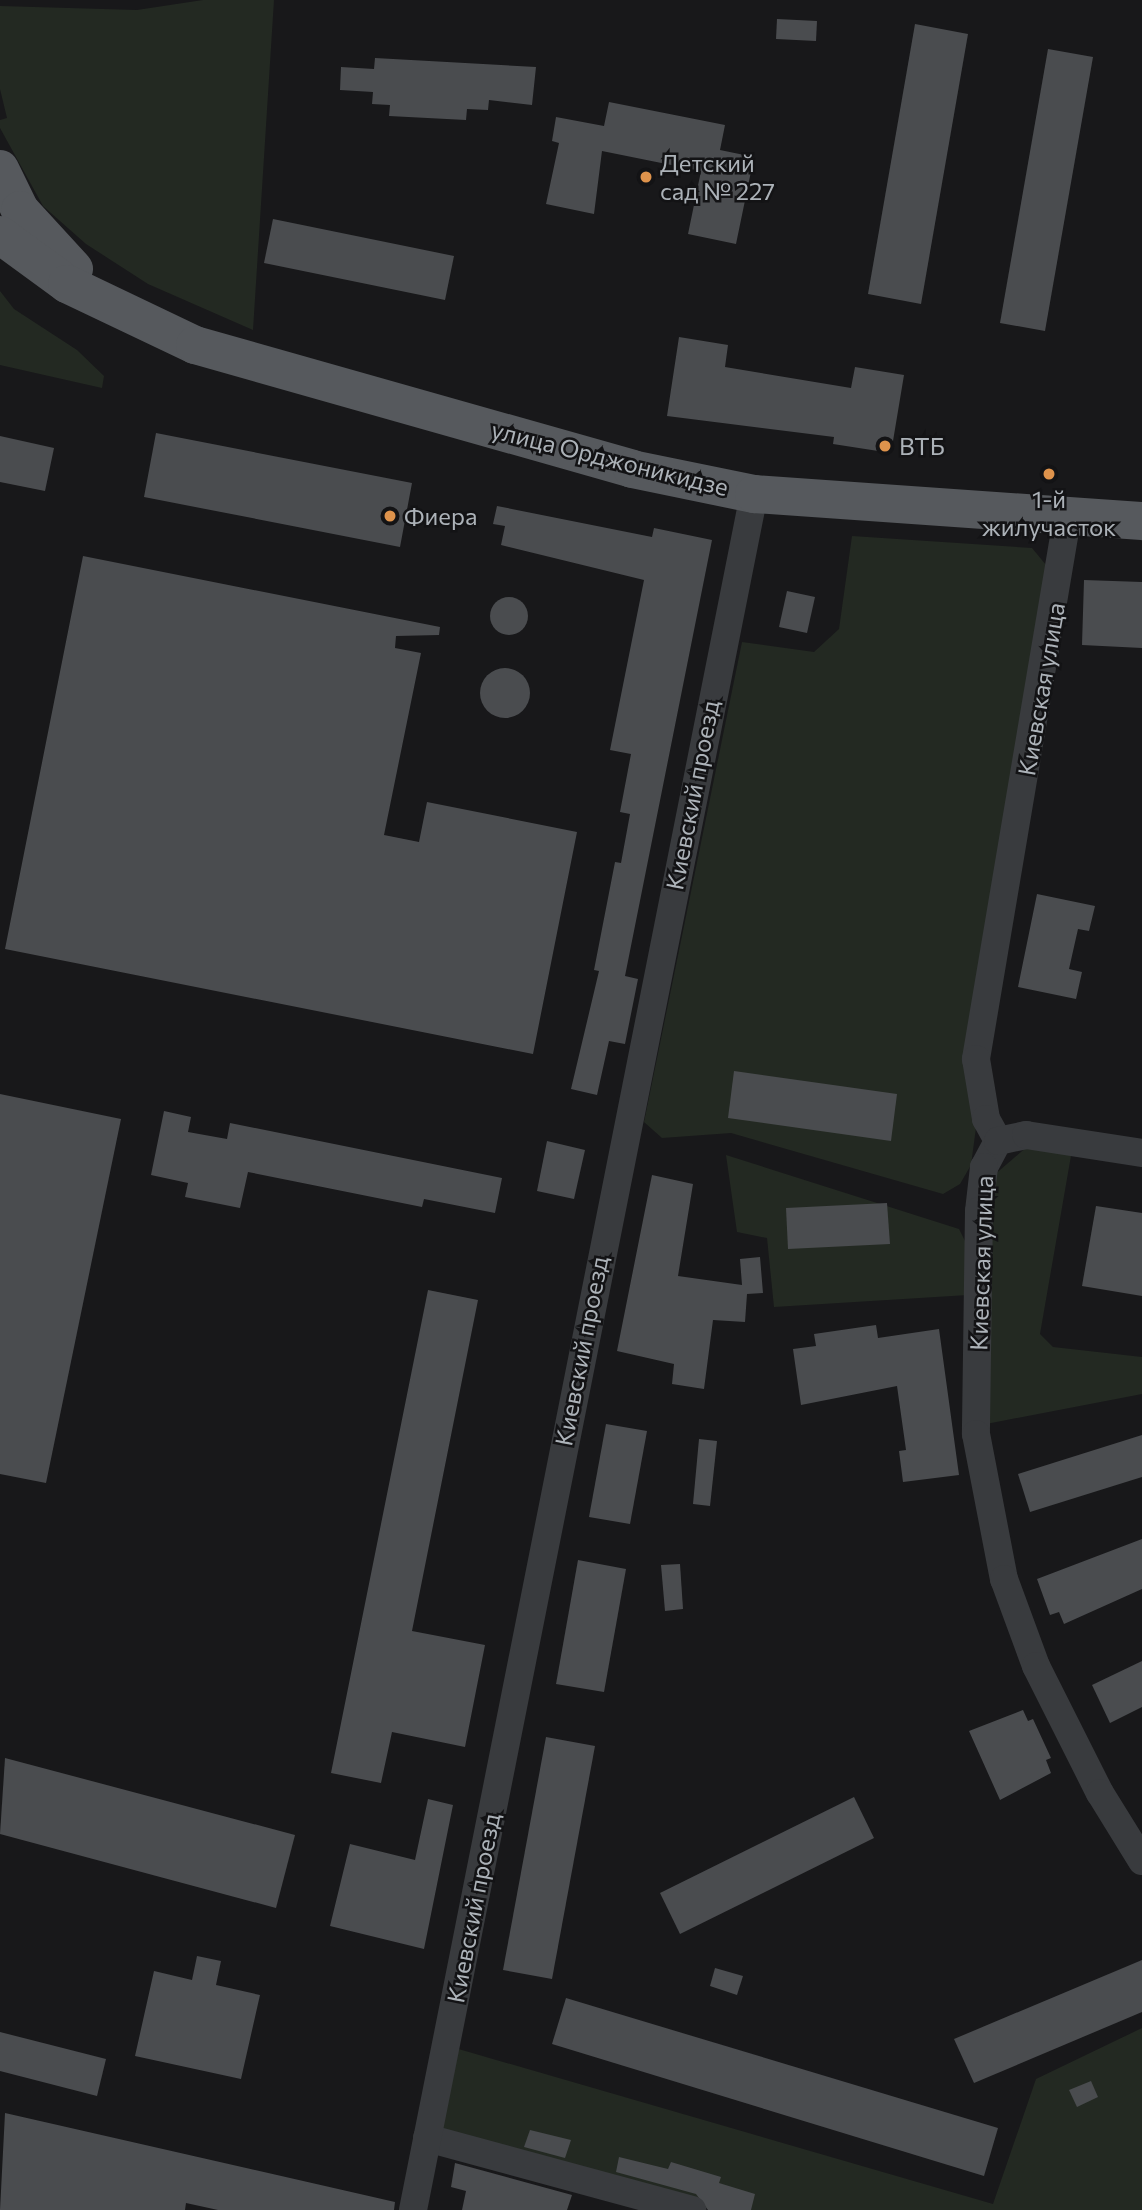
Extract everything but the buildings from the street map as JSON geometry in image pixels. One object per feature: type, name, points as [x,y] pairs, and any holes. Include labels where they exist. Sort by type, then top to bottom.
[{"type":"main road","name":"улица Орджоникидзе","points":[[0,169],[20,210],[49,246],[135,318]]},
{"type":"main road","name":"улица Орджоникидзе","points":[[0,235],[67,284],[135,318],[244,361],[632,469],[754,494],[1067,519],[1142,521]]},
{"type":"street","name":"Киевский проезд","points":[[413,2210],[754,494]]},
{"type":"street","name":"Киевская улица","points":[[1067,519],[976,1059],[986,1119],[998,1141],[984,1167],[979,1211],[976,1434],[984,1491],[1004,1579],[1036,1666],[1100,1793],[1142,1861]]},
{"type":"street","points":[[998,1141],[1026,1135],[1142,1153]]},
{"type":"street","points":[[427,2138],[692,2210]]},
{"type":"shaded area","points":[[203,0],[274,0],[253,330],[148,284],[86,244],[43,206],[0,128],[0,120],[7,118],[0,89],[0,6],[137,10]]},
{"type":"shaded area","points":[[0,291],[14,309],[77,350],[104,376],[102,388],[0,365]]},
{"type":"shaded area","points":[[852,536],[1032,548],[1051,571],[971,1165],[960,1184],[943,1194],[731,1133],[662,1138],[644,1122],[742,642],[814,652],[839,629]]},
{"type":"shaded area","points":[[1028,1146],[1072,1150],[1040,1334],[1053,1347],[1142,1357],[1142,1394],[986,1424],[993,1176]]},
{"type":"shaded area","points":[[726,1155],[959,1229],[969,1249],[968,1295],[774,1307],[767,1238],[737,1232]]},
{"type":"shaded area","points":[[1142,2028],[1142,2210],[714,2210],[441,2130],[455,2048],[993,2204],[1036,2079]]},
{"type":"place","name":"Детский сад № 227","points":[[646,177]]},
{"type":"place","name":"ВТБ","points":[[885,446]]},
{"type":"place","name":"1-й жилучасток","points":[[1049,474]]},
{"type":"place","name":"Фиера","points":[[390,516]]}]
